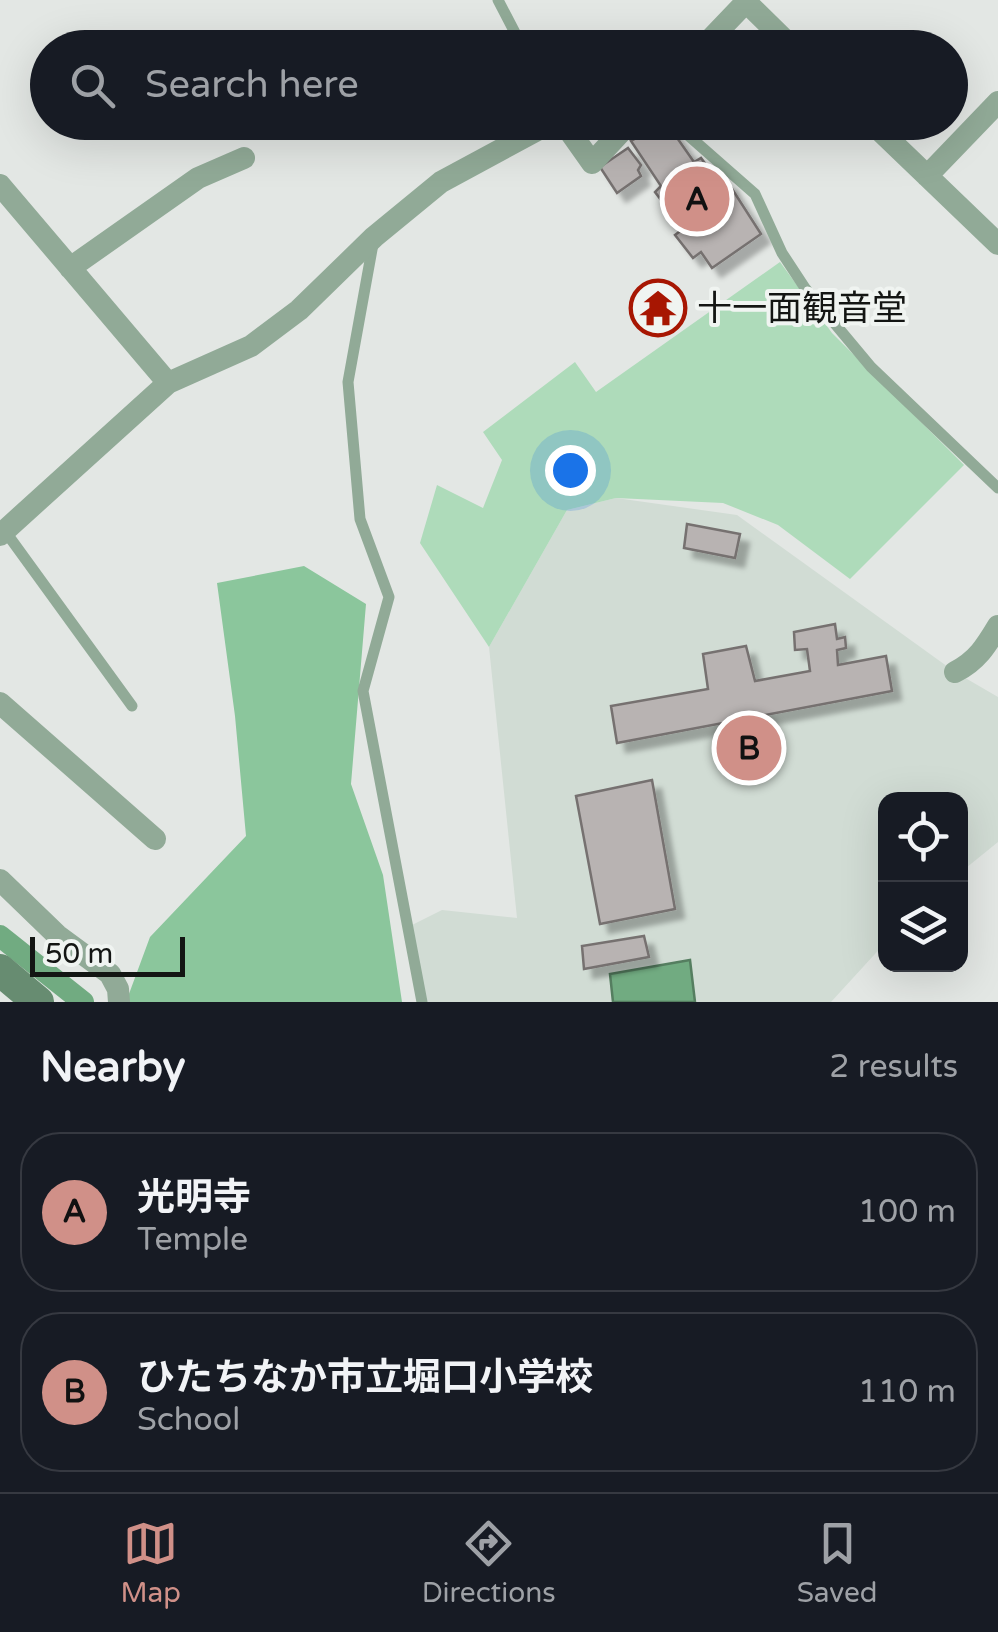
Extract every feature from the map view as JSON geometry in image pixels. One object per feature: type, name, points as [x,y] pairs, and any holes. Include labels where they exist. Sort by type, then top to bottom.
[{"type":"street","points":[[719,30],[746,1],[775,30]]},
{"type":"street","points":[[968,133],[998,102]]},
{"type":"street","points":[[2,533],[168,383],[250,346],[299,310],[374,237],[441,182],[519,140]]},
{"type":"street","points":[[576,140],[592,163],[613,140]]},
{"type":"street","points":[[890,140],[998,244]]},
{"type":"street","points":[[927,176],[962,140]]},
{"type":"street","points":[[70,268],[198,178],[244,158]]},
{"type":"street","points":[[2,191],[168,383]]},
{"type":"street","points":[[955,672],[982,652],[998,626]]},
{"type":"street","points":[[0,703],[155,839]]},
{"type":"street","points":[[0,880],[58,935],[110,974],[118,989],[119,1002]]},
{"type":"street","points":[[0,970],[38,1002]]},
{"type":"lane","points":[[498,0],[514,30]]},
{"type":"lane","points":[[694,140],[755,194],[782,252],[805,288],[871,366],[998,488]]},
{"type":"lane","points":[[374,237],[348,382],[360,519],[389,597],[363,691],[422,1002]]},
{"type":"lane","points":[[2,533],[132,706]]},
{"type":"shaded area","points":[[780,262],[832,333],[964,465],[850,579],[778,525],[723,503],[616,498],[567,510],[489,647],[420,543],[437,485],[483,508],[502,460],[483,432],[575,362],[596,392]]},
{"type":"shaded area","points":[[616,498],[737,515],[955,672],[998,697],[998,842],[968,866],[968,792],[878,792],[878,951],[831,1002],[422,1002],[408,927],[442,910],[517,918],[489,647],[567,510]]},
{"type":"shaded area","points":[[304,566],[366,604],[351,784],[383,875],[402,1002],[126,1002],[150,937],[246,836],[217,583]]},
{"type":"shaded area","points":[[690,960],[695,1002],[613,1002],[610,974]]},
{"type":"building","points":[[679,140],[694,162],[701,158],[721,185],[727,181],[761,234],[712,268],[701,252],[693,258],[675,235],[683,229],[655,192],[661,186],[631,141]]},
{"type":"building","points":[[628,148],[641,165],[641,176],[617,193],[600,167]]},
{"type":"building","points":[[687,524],[740,534],[735,558],[684,548]]},
{"type":"building","points":[[835,624],[837,639],[845,637],[846,648],[837,650],[838,665],[886,656],[892,691],[617,743],[611,706],[708,689],[703,654],[746,646],[755,681],[810,671],[807,649],[795,650],[794,632]]},
{"type":"building","points":[[652,780],[675,909],[600,924],[576,796]]},
{"type":"building","points":[[644,936],[649,957],[584,969],[582,946]]},
{"type":"waterway","points":[[0,936],[83,1002]]},
{"type":"place","name":"光明寺","points":[[697,199]]},
{"type":"place","name":"十一面観音堂","points":[[658,308]]},
{"type":"place","name":"ひたちなか市立堀口小学校","points":[[749,748]]}]
